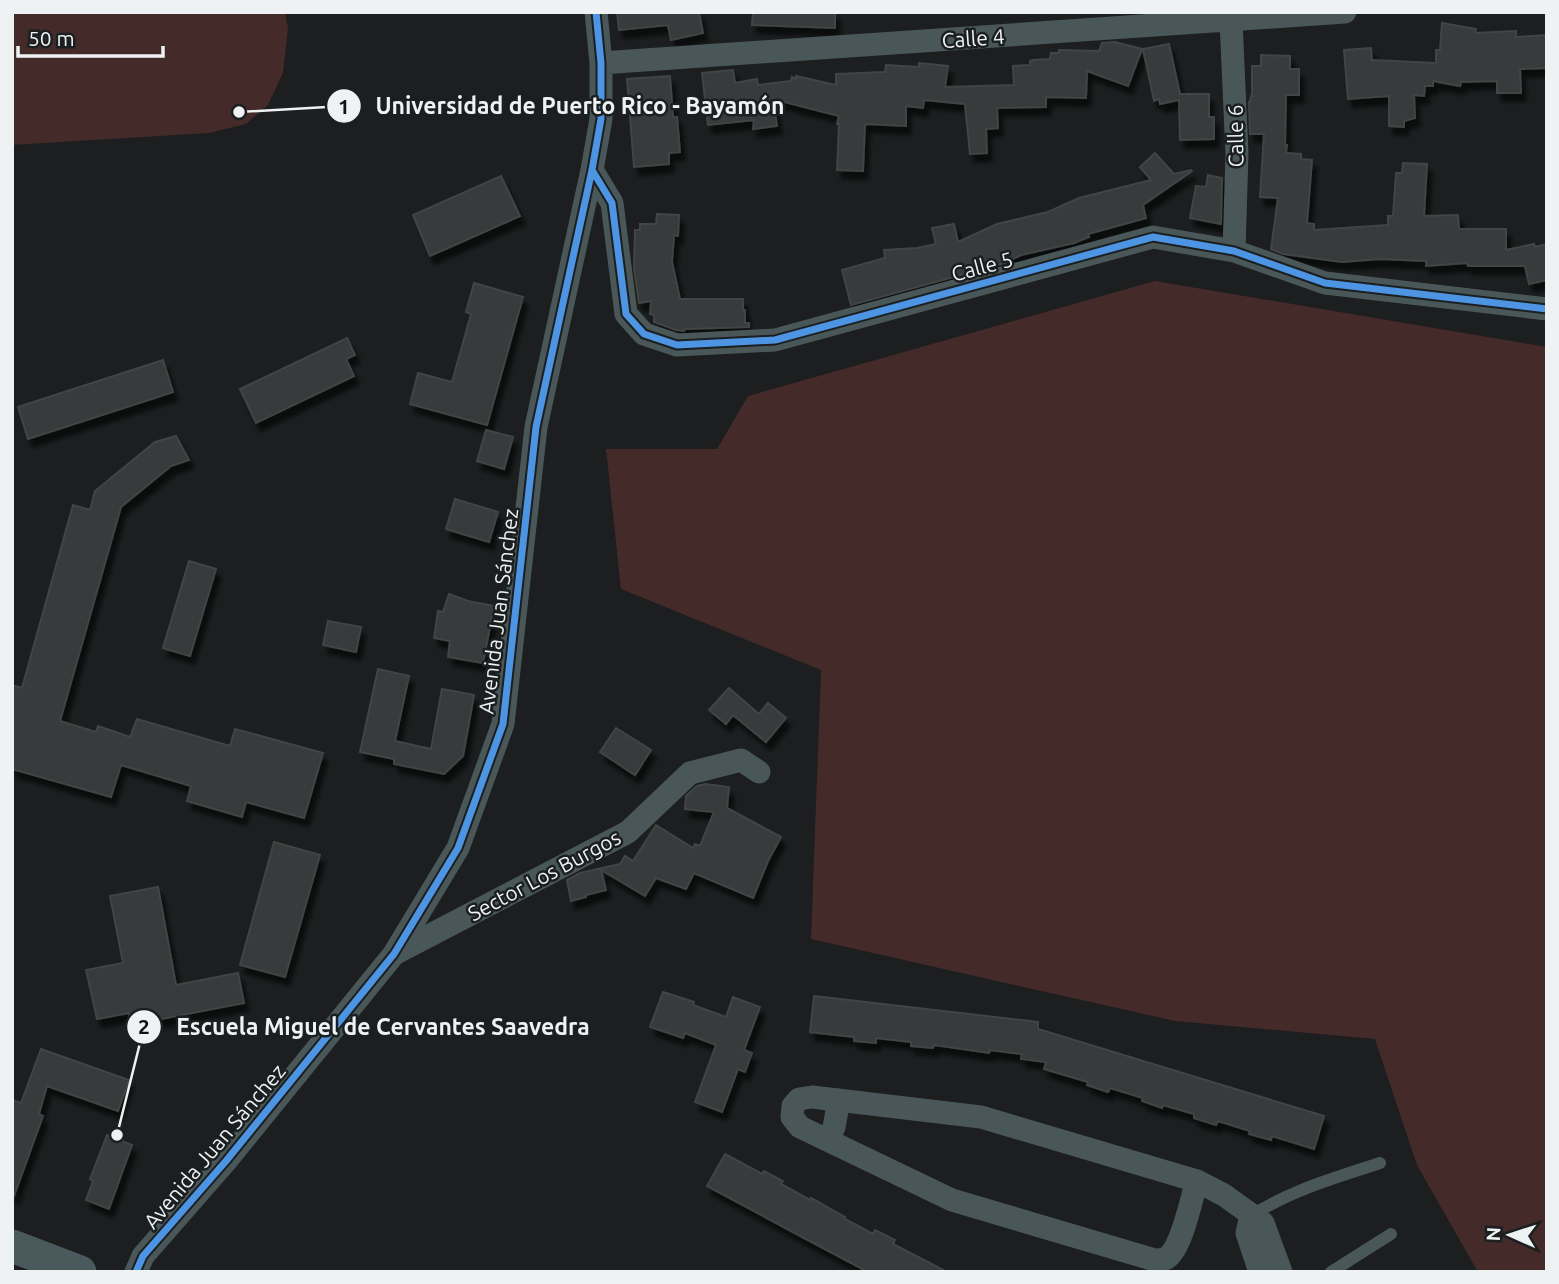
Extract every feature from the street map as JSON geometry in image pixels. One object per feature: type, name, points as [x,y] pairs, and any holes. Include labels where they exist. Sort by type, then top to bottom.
[{"type":"main road","points":[[12,1246],[66,1269]]},
{"type":"street","name":"Avenida Juan Sánchez","points":[[136,1272],[143,1256],[226,1161],[394,954],[458,848],[503,724],[536,427],[601,119],[601,63],[596,12]]},
{"type":"street","name":"Calle 4","points":[[601,63],[1345,12]]},
{"type":"street","name":"Calle 6","points":[[1231,21],[1237,154],[1234,251]]},
{"type":"street","name":"Calle 5","points":[[592,170],[612,203],[626,314],[644,334],[677,345],[775,340],[1153,237],[1234,251],[1325,283],[1547,309]]},
{"type":"street","name":"Sector Los Burgos","points":[[394,954],[628,832],[690,772],[741,760],[759,772]]},
{"type":"street","points":[[1197,1181],[1180,1238],[1170,1255],[1162,1260],[1155,1260],[952,1200],[800,1127],[792,1117],[793,1106],[799,1099],[812,1097],[981,1117],[1197,1181],[1224,1195],[1263,1223],[1281,1272]]},
{"type":"street","points":[[828,1140],[834,1127],[839,1100]]},
{"type":"street","points":[[1251,1216],[1247,1233],[1260,1272]]},
{"type":"lane","points":[[1251,1216],[1304,1188],[1380,1163]]},
{"type":"lane","points":[[1331,1272],[1391,1234]]},
{"type":"shaded area","points":[[12,12],[285,12],[288,28],[283,73],[268,105],[246,124],[209,133],[12,145]]},
{"type":"shaded area","points":[[1155,281],[1547,347],[1547,1272],[1478,1272],[1417,1165],[1375,1039],[1175,1021],[811,939],[821,670],[621,589],[606,449],[717,449],[748,396]]},
{"type":"building","points":[[617,12],[699,12],[703,33],[671,40],[668,25],[619,30]]},
{"type":"building","points":[[753,12],[835,12],[835,28],[752,25]]},
{"type":"building","points":[[1442,23],[1476,29],[1475,33],[1516,31],[1516,37],[1547,35],[1547,68],[1520,69],[1521,93],[1497,93],[1497,81],[1461,82],[1460,86],[1433,81],[1433,86],[1425,86],[1424,96],[1414,95],[1415,118],[1404,121],[1404,127],[1389,126],[1389,96],[1348,99],[1344,50],[1371,48],[1372,60],[1436,63]]},
{"type":"building","points":[[1115,42],[1142,49],[1128,86],[1087,71],[1086,98],[1046,97],[1046,107],[997,108],[998,128],[986,129],[987,153],[970,154],[965,104],[924,100],[923,108],[906,106],[906,126],[865,124],[863,171],[837,170],[839,116],[773,99],[777,126],[753,129],[754,120],[708,125],[702,73],[733,70],[735,83],[757,79],[758,85],[791,81],[792,77],[796,79],[796,76],[836,85],[836,74],[885,72],[886,65],[919,67],[919,63],[948,66],[945,87],[1014,85],[1013,66],[1030,65],[1033,60],[1050,59],[1051,53],[1059,53],[1059,50],[1099,51],[1102,43]]},
{"type":"building","points":[[1169,44],[1180,94],[1209,94],[1209,117],[1214,117],[1214,139],[1180,140],[1179,100],[1160,104],[1159,99],[1154,101],[1143,49]]},
{"type":"building","points":[[1261,55],[1290,56],[1290,69],[1299,69],[1299,95],[1286,95],[1285,145],[1286,153],[1301,154],[1301,159],[1312,160],[1307,223],[1314,224],[1314,230],[1388,225],[1388,216],[1393,216],[1396,173],[1402,173],[1403,163],[1427,164],[1424,216],[1458,215],[1459,229],[1506,229],[1506,250],[1547,244],[1547,280],[1529,284],[1525,266],[1468,266],[1467,263],[1426,266],[1426,261],[1380,259],[1342,262],[1283,254],[1271,249],[1278,198],[1260,197],[1264,134],[1250,134],[1252,66],[1261,66]]},
{"type":"building","points":[[670,76],[673,117],[677,117],[680,152],[669,153],[669,164],[634,167],[627,79]]},
{"type":"building","points":[[1155,153],[1174,174],[1192,171],[1143,205],[1146,218],[1088,234],[1089,237],[1074,243],[1021,255],[1005,263],[851,305],[842,270],[885,258],[884,250],[936,244],[932,228],[954,224],[958,242],[997,224],[1048,212],[1079,198],[1151,180],[1140,167]]},
{"type":"building","points":[[1208,175],[1222,178],[1221,224],[1190,218],[1196,186],[1206,187]]},
{"type":"building","points":[[501,176],[520,216],[430,256],[413,215]]},
{"type":"building","points":[[657,214],[679,215],[678,236],[674,235],[672,262],[680,299],[743,299],[745,323],[749,323],[749,327],[684,331],[654,322],[654,315],[650,314],[651,301],[639,303],[634,268],[635,230],[640,230],[640,224],[656,224]]},
{"type":"building","points":[[474,283],[523,297],[487,425],[410,404],[418,373],[452,382],[471,314],[466,312]]},
{"type":"building","points":[[347,338],[355,355],[346,359],[354,376],[256,423],[240,389]]},
{"type":"building","points":[[163,360],[173,392],[28,439],[18,407]]},
{"type":"building","points":[[486,430],[513,437],[504,469],[477,461]]},
{"type":"building","points":[[176,436],[189,460],[171,466],[121,507],[60,721],[96,732],[98,726],[130,737],[137,719],[230,746],[235,729],[323,753],[304,818],[246,802],[242,817],[187,801],[191,786],[121,765],[111,797],[12,769],[12,685],[22,688],[73,505],[90,510],[95,491],[155,442]]},
{"type":"building","points":[[455,499],[498,512],[489,542],[446,529]]},
{"type":"building","points":[[189,561],[216,569],[190,656],[163,648]]},
{"type":"building","points":[[449,594],[494,606],[483,663],[448,657],[450,641],[434,638],[438,611],[443,612]]},
{"type":"building","points":[[328,621],[361,627],[356,652],[323,645]]},
{"type":"building","points":[[378,669],[409,676],[395,741],[431,749],[442,689],[474,695],[463,756],[444,774],[394,764],[394,759],[360,752]]},
{"type":"building","points":[[729,688],[759,714],[768,703],[786,718],[766,742],[733,715],[726,724],[709,710]]},
{"type":"building","points":[[616,728],[651,750],[635,775],[600,752]]},
{"type":"building","points":[[705,784],[729,787],[727,808],[781,837],[753,898],[694,873],[686,889],[656,878],[645,896],[601,870],[606,890],[571,901],[567,880],[580,873],[620,864],[625,856],[633,861],[656,825],[693,848],[695,844],[700,846],[714,812],[685,809],[686,796],[697,786]]},
{"type":"building","points":[[274,842],[320,855],[285,977],[240,965]]},
{"type":"building","points":[[158,887],[176,985],[238,973],[244,1003],[130,1025],[129,1013],[97,1019],[86,970],[123,963],[110,896]]},
{"type":"building","points":[[663,992],[694,1002],[693,1005],[726,1017],[733,997],[760,1007],[744,1050],[752,1053],[745,1072],[738,1069],[722,1112],[695,1102],[716,1045],[685,1033],[683,1038],[650,1027]]},
{"type":"building","points":[[814,996],[1038,1022],[1038,1029],[1324,1116],[1314,1149],[1272,1136],[1271,1140],[1249,1134],[1250,1131],[1218,1121],[1216,1125],[1194,1118],[1194,1114],[1163,1105],[1162,1108],[1142,1101],[1143,1098],[1110,1088],[1108,1092],[1087,1085],[1088,1082],[1044,1069],[1046,1062],[1021,1059],[1022,1054],[990,1050],[989,1053],[934,1045],[933,1048],[911,1046],[911,1042],[876,1038],[876,1043],[854,1041],[854,1037],[810,1032]]},
{"type":"building","points":[[41,1049],[129,1080],[118,1111],[47,1086],[39,1114],[43,1116],[12,1196],[12,1100],[21,1103]]},
{"type":"building","points":[[107,1135],[132,1145],[109,1209],[86,1200],[93,1181],[90,1179]]},
{"type":"building","points":[[725,1154],[762,1174],[764,1171],[783,1181],[781,1184],[873,1234],[875,1230],[895,1240],[893,1244],[947,1272],[868,1272],[804,1238],[707,1186]]},
{"type":"cycle path","points":[[136,1272],[143,1256],[226,1161],[394,954],[458,848],[503,724],[536,427],[601,119],[601,63],[596,12]]},
{"type":"cycle path","points":[[592,170],[612,203],[626,314],[644,334],[677,345],[775,340],[1153,237],[1234,251],[1325,283],[1547,309]]},
{"type":"place","name":"Universidad de Puerto Rico - Bayamón","points":[[239,112]]},
{"type":"place","name":"Escuela Miguel de Cervantes Saavedra","points":[[117,1135]]}]
